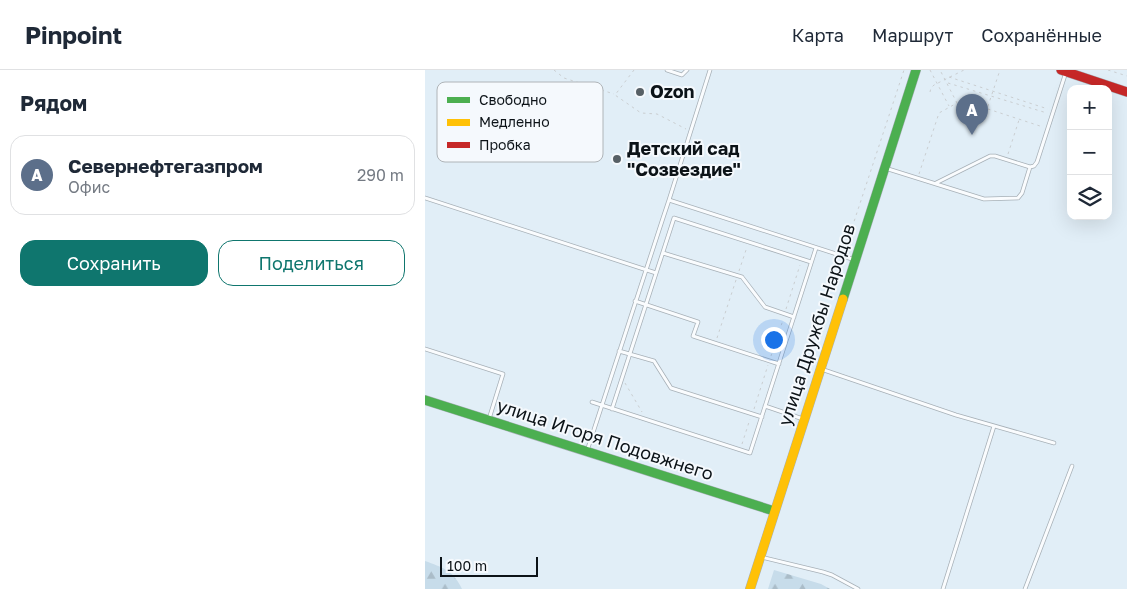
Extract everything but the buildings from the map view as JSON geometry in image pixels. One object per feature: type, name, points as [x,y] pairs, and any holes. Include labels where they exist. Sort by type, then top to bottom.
[{"type":"street","name":"улица Дружбы Народов","points":[[750,589],[916,70]]},
{"type":"street","points":[[1063,71],[1127,92]]},
{"type":"street","name":"улица Игоря Подовжнего","points":[[425,400],[774,511]]},
{"type":"lane","points":[[667,70],[683,75],[687,70]]},
{"type":"lane","points":[[587,451],[710,70]]},
{"type":"lane","points":[[936,184],[988,157],[995,156],[1030,167],[1034,166],[1053,113],[1063,71]]},
{"type":"lane","points":[[884,168],[984,199],[1014,199],[1018,198],[1022,193],[1030,167]]},
{"type":"lane","points":[[425,198],[656,273]]},
{"type":"lane","points":[[669,200],[855,260]]},
{"type":"lane","points":[[613,409],[674,218],[811,262]]},
{"type":"lane","points":[[592,402],[750,453],[816,248]]},
{"type":"lane","points":[[663,253],[743,277],[765,307],[794,317]]},
{"type":"lane","points":[[635,301],[698,322],[693,336],[779,364]]},
{"type":"lane","points":[[425,349],[503,374],[489,420]]},
{"type":"lane","points":[[619,351],[654,361],[671,388],[762,416]]},
{"type":"lane","points":[[820,369],[932,407],[1054,443]]},
{"type":"lane","points":[[765,406],[804,419]]},
{"type":"lane","points":[[943,589],[994,426]]},
{"type":"lane","points":[[1025,589],[1072,466]]},
{"type":"lane","points":[[760,557],[823,572],[858,589]]},
{"type":"path","points":[[555,70],[564,78],[576,82]]},
{"type":"path","points":[[615,95],[634,70]]},
{"type":"path","points":[[843,256],[904,70]]},
{"type":"path","points":[[930,70],[949,107]]},
{"type":"path","points":[[940,70],[957,103]]},
{"type":"path","points":[[930,92],[931,88],[937,83],[964,70]]},
{"type":"path","points":[[987,109],[1000,70]]},
{"type":"path","points":[[1108,70],[1127,76]]},
{"type":"path","points":[[949,77],[1053,113]]},
{"type":"path","points":[[947,83],[1053,113]]},
{"type":"path","points":[[603,91],[615,95],[641,113],[657,114],[690,131]]},
{"type":"path","points":[[918,178],[939,113],[957,103],[967,103],[1048,129]]},
{"type":"path","points":[[1006,160],[1019,119]]},
{"type":"path","points":[[716,344],[749,242]]},
{"type":"path","points":[[741,450],[802,260]]},
{"type":"path","points":[[622,378],[646,419]]},
{"type":"green space","points":[[425,561],[451,574],[462,589],[425,589]]},
{"type":"green space","points":[[774,570],[821,584],[830,589],[768,589]]},
{"type":"traffic: fast","points":[[843,299],[916,70]]},
{"type":"traffic: fast","points":[[425,400],[774,511]]},
{"type":"traffic: slow","points":[[750,589],[843,299]]},
{"type":"traffic: jam","points":[[1061,70],[1127,92]]},
{"type":"place","name":"Ozon","points":[[640,92]]},
{"type":"place","name":"Севернефтегазпром","points":[[972,135]]},
{"type":"place","name":"Детский сад \"Созвездие\"","points":[[617,159]]}]
